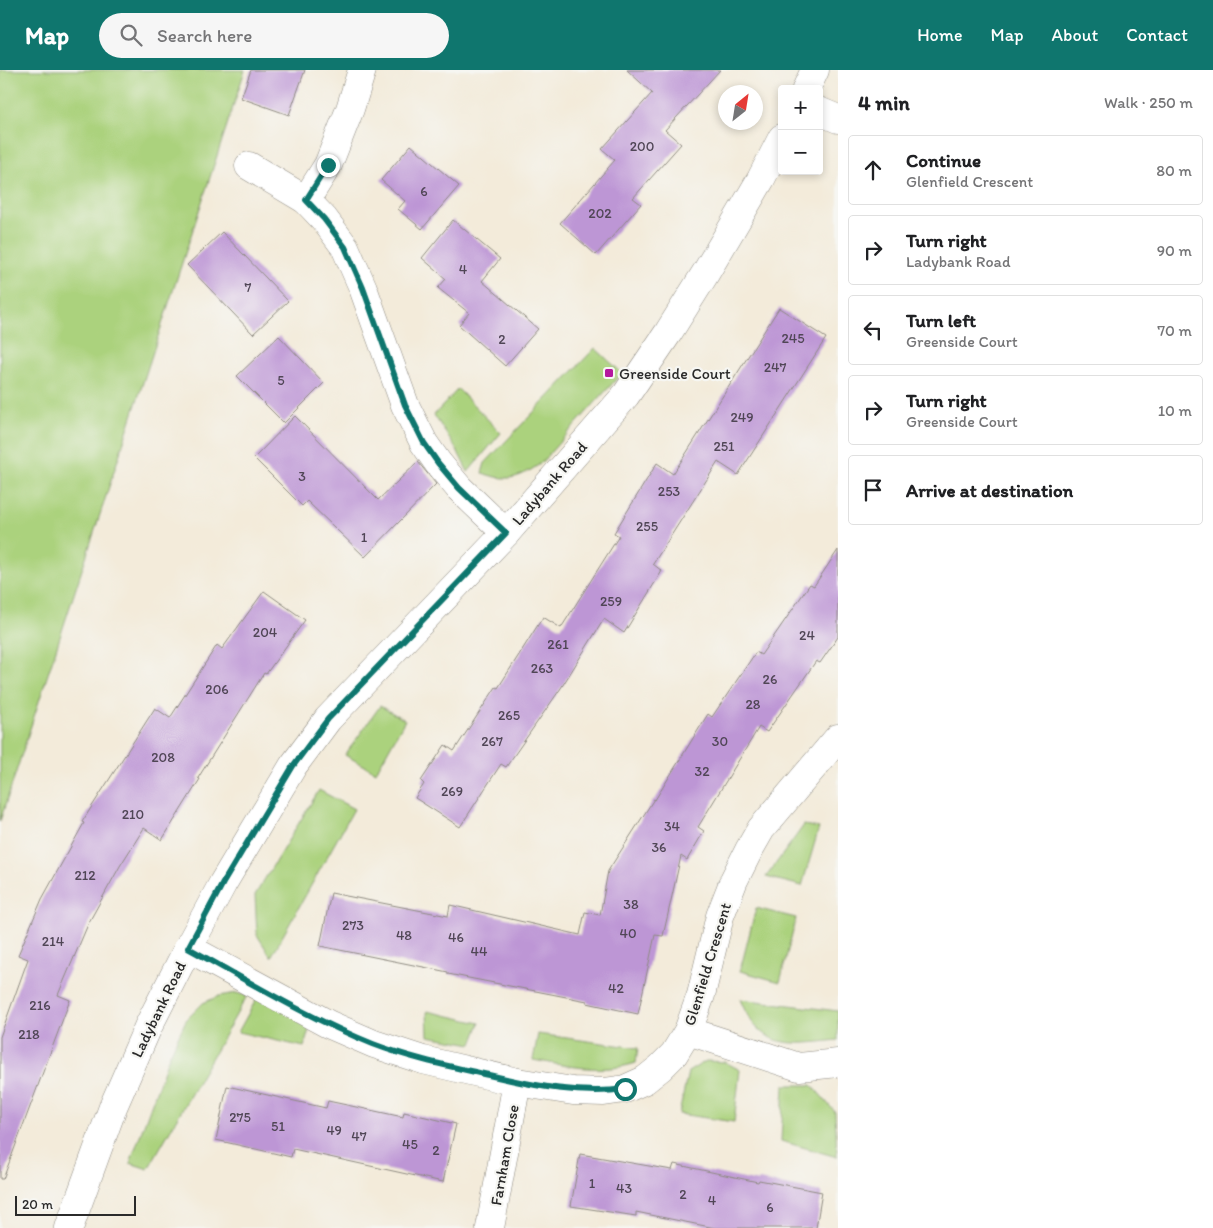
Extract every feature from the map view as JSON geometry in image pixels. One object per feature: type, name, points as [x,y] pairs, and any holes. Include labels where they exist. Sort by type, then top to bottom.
[{"type":"street","points":[[306,200],[328,165],[350,109],[362,70]]},
{"type":"street","points":[[808,85],[815,70]]},
{"type":"street","points":[[823,113],[838,119]]},
{"type":"street","name":"Ladybank Road","points":[[69,1228],[113,1107],[148,1027],[223,883],[288,774],[328,719],[506,533],[626,395],[668,334],[705,274],[761,179],[778,146]]},
{"type":"street","points":[[249,166],[306,200],[324,219],[345,247],[363,288],[405,405],[424,443],[459,488],[506,533]]},
{"type":"street","name":"Glenfield Crescent","points":[[188,948],[328,1024],[374,1044],[423,1060],[517,1082],[573,1091],[604,1092],[625,1089],[645,1080],[660,1068],[674,1054],[688,1031],[701,995],[720,916],[748,850],[761,829],[838,738]]},
{"type":"street","points":[[688,1031],[799,1068],[838,1063]]},
{"type":"street","name":"Farnham Close","points":[[490,1228],[517,1082]]},
{"type":"green space","points":[[0,70],[245,70],[0,821]]},
{"type":"green space","points":[[595,348],[622,373],[540,464],[512,478],[499,478],[482,473],[485,463]]},
{"type":"green space","points":[[458,389],[501,433],[468,472],[458,452],[434,415]]},
{"type":"green space","points":[[380,706],[405,720],[376,772],[345,755]]},
{"type":"green space","points":[[319,790],[354,809],[271,957],[257,935],[255,895]]},
{"type":"green space","points":[[804,825],[819,828],[802,886],[766,877]]},
{"type":"green space","points":[[756,908],[796,918],[780,982],[740,971]]},
{"type":"green space","points":[[237,993],[247,996],[148,1169],[130,1163],[169,1056],[186,1020],[203,1003],[219,996]]},
{"type":"green space","points":[[257,998],[311,1023],[304,1047],[238,1032]]},
{"type":"green space","points":[[740,999],[838,1011],[838,1040],[792,1043],[779,1041],[767,1036],[757,1028],[748,1016]]},
{"type":"green space","points":[[427,1011],[480,1023],[472,1044],[428,1036]]},
{"type":"green space","points":[[538,1034],[638,1048],[636,1063],[610,1068],[585,1068],[533,1060]]},
{"type":"green space","points":[[706,1061],[725,1062],[740,1070],[734,1122],[679,1114],[688,1072]]},
{"type":"green space","points":[[784,1085],[812,1085],[835,1112],[837,1157],[781,1141]]},
{"type":"building","points":[[251,70],[305,70],[289,115],[241,98]]},
{"type":"building","points":[[627,70],[720,70],[665,130],[681,144],[633,198],[641,204],[596,255],[560,223],[615,160],[602,149],[652,93]]},
{"type":"building","points":[[411,145],[459,186],[422,229],[398,209],[405,201],[381,180]]},
{"type":"building","points":[[453,220],[500,259],[482,281],[538,329],[505,366],[459,325],[469,313],[438,288],[446,279],[422,258]]},
{"type":"building","points":[[222,232],[288,301],[253,334],[187,265]]},
{"type":"building","points":[[779,308],[826,338],[738,475],[718,462],[653,564],[662,571],[624,633],[604,619],[561,688],[506,767],[501,764],[460,827],[415,798],[424,784],[421,781],[445,745],[454,751],[496,687],[498,688],[543,617],[561,628],[619,536],[614,533],[657,463],[673,474]]},
{"type":"building","points":[[279,336],[324,383],[284,423],[237,376]]},
{"type":"building","points":[[295,416],[378,500],[418,462],[436,484],[365,557],[307,501],[302,506],[254,458]]},
{"type":"building","points":[[838,550],[838,637],[820,663],[816,661],[767,732],[759,727],[698,827],[704,831],[687,860],[681,856],[663,936],[655,935],[638,1014],[587,1003],[587,1001],[448,974],[448,972],[320,946],[331,893],[448,916],[450,905],[580,935],[585,912],[600,915],[608,871],[708,714],[712,717],[756,652],[761,655],[810,584],[814,586]]},
{"type":"building","points":[[264,591],[305,620],[266,674],[264,673],[198,778],[200,779],[162,840],[144,828],[120,866],[89,922],[58,995],[70,1000],[3,1179],[0,1179],[0,1037],[28,959],[18,955],[42,899],[84,823],[82,822],[155,708],[170,718],[217,645],[222,649]]},
{"type":"building","points":[[227,1086],[326,1108],[328,1101],[403,1117],[404,1112],[456,1124],[443,1182],[293,1149],[291,1157],[216,1140]]},
{"type":"building","points":[[580,1154],[672,1170],[674,1164],[758,1182],[759,1180],[822,1192],[816,1228],[715,1228],[636,1212],[636,1216],[571,1206]]},
{"type":"place","name":"Greenside Court","points":[[609,373]]},
{"type":"route","points":[[328,165],[306,200],[324,219],[345,247],[363,288],[405,405],[424,443],[438,463],[459,488],[506,533],[444,600],[328,719],[293,766],[223,883],[188,948],[328,1024],[374,1044],[423,1060],[517,1082],[573,1091],[604,1092],[625,1089]]}]
